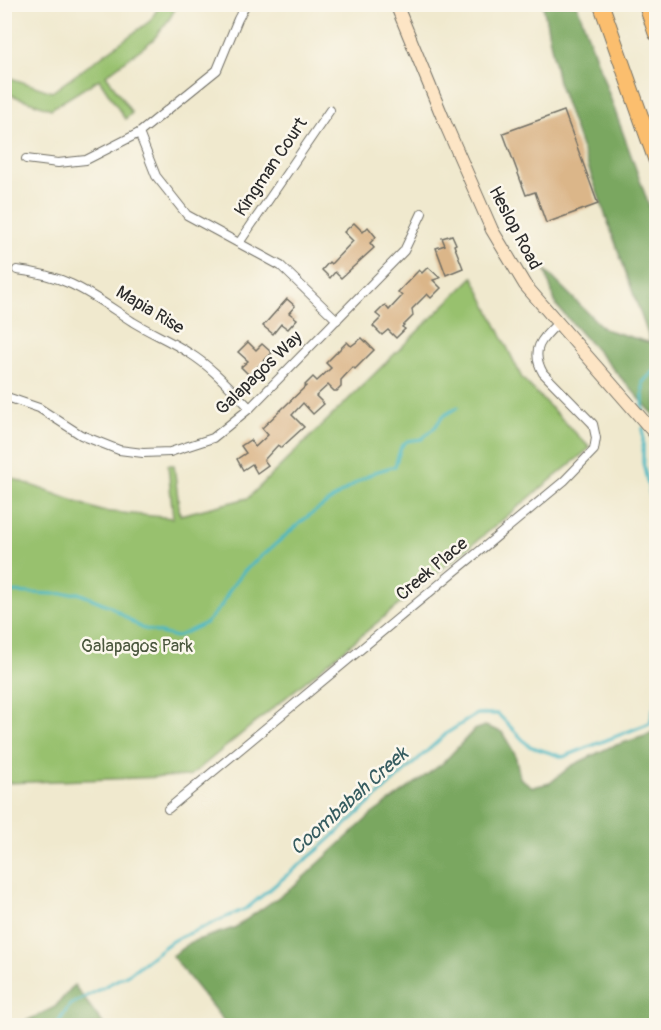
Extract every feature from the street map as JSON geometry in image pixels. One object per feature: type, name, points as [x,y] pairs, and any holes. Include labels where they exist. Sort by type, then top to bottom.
[{"type":"highway","points":[[601,4],[657,160]]},
{"type":"highway","points":[[646,4],[657,33]]},
{"type":"street","points":[[26,159],[58,163],[86,160],[139,133],[217,70],[246,4]]},
{"type":"street","name":"Heslop Road","points":[[396,4],[492,230],[525,285],[657,435]]},
{"type":"street","name":"Kingman Court","points":[[239,243],[330,110]]},
{"type":"street","points":[[139,133],[156,176],[187,214],[280,266],[337,320]]},
{"type":"street","name":"Galapagos Way","points":[[4,396],[39,408],[81,435],[119,450],[142,453],[170,452],[213,438],[250,408],[404,251],[422,213]]},
{"type":"street","name":"Mapia Rise","points":[[17,270],[40,272],[62,279],[94,295],[139,325],[188,352],[203,363],[250,408]]},
{"type":"street","name":"Creek Place","points":[[168,809],[564,481],[594,450],[596,438],[593,424],[543,373],[538,364],[538,346],[558,323]]},
{"type":"green space","points":[[160,5],[177,5],[153,40],[106,75],[132,113],[125,119],[99,79],[51,109],[5,93],[5,76],[52,92],[150,21]]},
{"type":"green space","points":[[543,5],[577,5],[656,225],[656,417],[556,305],[545,270],[604,329],[651,343],[558,82]]},
{"type":"green space","name":"Galapagos Park","points":[[473,277],[522,378],[590,448],[190,776],[5,783],[4,475],[101,511],[173,518],[168,465],[174,465],[180,515],[248,498]]},
{"type":"green space","points":[[485,726],[502,732],[515,754],[520,778],[533,787],[550,783],[571,766],[610,747],[645,736],[656,730],[656,1025],[227,1025],[172,956],[191,942],[234,928],[293,887],[372,814],[443,763],[474,730]]},
{"type":"green space","points":[[74,985],[104,1025],[18,1025],[55,1007]]},
{"type":"building","points":[[564,111],[598,204],[546,223],[535,192],[526,195],[503,133]]},
{"type":"building","points":[[354,223],[363,232],[368,227],[376,237],[370,243],[374,248],[341,278],[335,272],[330,278],[322,270],[353,241],[344,232]]},
{"type":"building","points":[[452,235],[463,268],[446,275],[436,248],[445,245],[442,238]]},
{"type":"building","points":[[428,267],[440,278],[433,280],[441,288],[431,298],[427,294],[412,309],[413,316],[402,327],[405,329],[396,338],[388,330],[382,335],[373,326],[381,318],[376,314],[385,305],[389,310],[402,296],[398,292],[419,270],[422,273]]},
{"type":"building","points":[[287,299],[295,306],[289,313],[297,319],[288,329],[281,324],[273,334],[263,326]]},
{"type":"building","points":[[362,338],[374,350],[341,380],[341,387],[334,391],[328,385],[316,396],[324,404],[313,414],[303,403],[292,415],[304,427],[281,448],[278,445],[264,460],[268,465],[257,473],[252,464],[243,470],[237,459],[246,453],[241,446],[250,440],[255,447],[268,435],[262,428],[313,377],[317,381],[331,368],[326,363],[347,342],[351,346]]},
{"type":"building","points":[[248,342],[256,350],[262,344],[272,353],[249,375],[241,367],[248,361],[238,352]]},
{"type":"waterway","name":"Coombabah Creek","points":[[643,413],[643,382],[656,369]]},
{"type":"waterway","points":[[4,590],[54,594],[78,593],[110,606],[141,628],[176,637],[206,623],[222,605],[230,589],[243,572],[307,517],[357,482],[375,472],[395,466],[401,447],[407,441],[422,439],[443,416],[458,407]]},
{"type":"waterway","name":"Coombabah Creek","points":[[643,428],[643,463],[656,521]]},
{"type":"waterway","name":"Coombabah Creek","points":[[56,1026],[70,1005],[130,973],[172,941],[247,908],[319,849],[447,733],[477,714],[498,714],[529,746],[563,757],[650,723],[656,698]]}]
